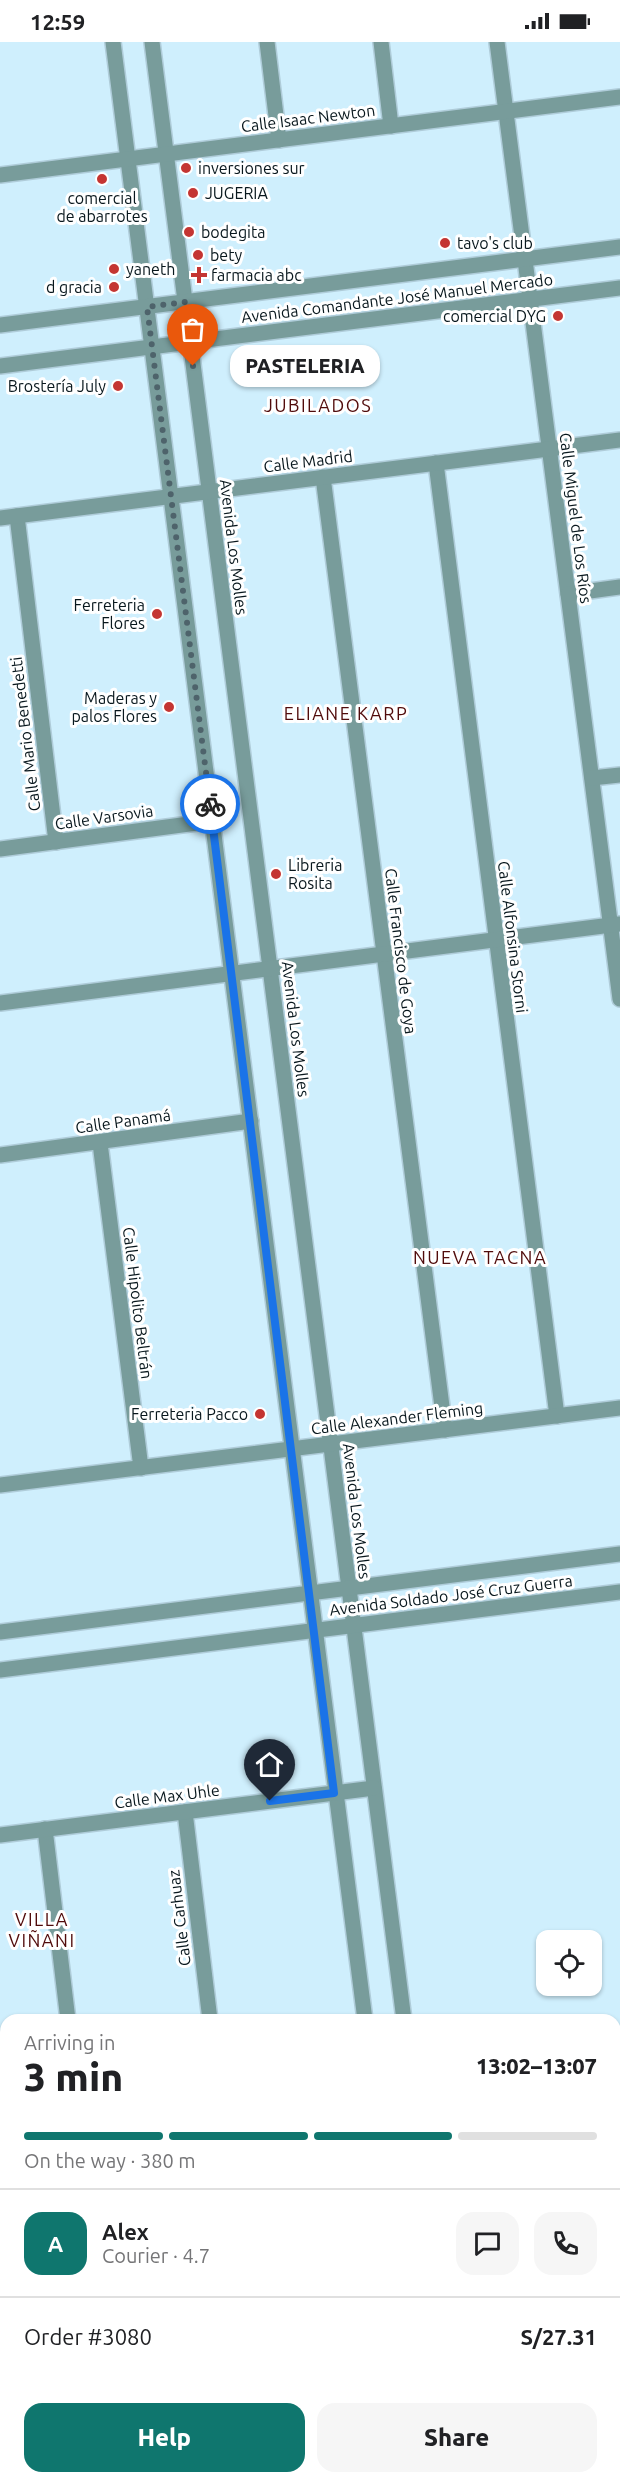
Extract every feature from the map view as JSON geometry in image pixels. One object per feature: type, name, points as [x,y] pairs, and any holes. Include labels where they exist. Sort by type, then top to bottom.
[{"type":"street","points":[[113,42],[311,1593],[334,1793],[364,2014]]},
{"type":"street","name":"Avenida Los Molles","points":[[152,42],[403,2014]]},
{"type":"street","points":[[267,42],[279,140]]},
{"type":"street","points":[[381,42],[391,126]]},
{"type":"street","name":"Calle Miguel de Los Ríos","points":[[497,42],[592,778],[615,925],[620,999]]},
{"type":"street","name":"Calle Isaac Newton","points":[[0,175],[620,97]]},
{"type":"street","name":"Avenida Comandante José Manuel Mercado","points":[[0,325],[620,247]]},
{"type":"street","name":"Avenida Comandante José Manuel Mercado","points":[[0,366],[620,288]]},
{"type":"street","name":"Calle Madrid","points":[[0,518],[620,440]]},
{"type":"street","name":"Calle Alfonsina Storni","points":[[436,463],[557,1416]]},
{"type":"street","name":"Calle Francisco de Goya","points":[[323,477],[445,1430]]},
{"type":"street","name":"Calle Mario Benedetti","points":[[17,516],[56,842]]},
{"type":"street","points":[[568,594],[620,587]]},
{"type":"street","points":[[592,778],[620,775]]},
{"type":"street","name":"Calle Varsovia","points":[[0,849],[212,821]]},
{"type":"street","points":[[0,1002],[615,925]]},
{"type":"street","name":"Calle Panamá","points":[[0,1155],[251,1121]]},
{"type":"street","name":"Calle Hipolito Beltrán","points":[[100,1143],[141,1468]]},
{"type":"street","name":"Calle Alexander Fleming","points":[[0,1485],[620,1408]]},
{"type":"street","name":"Avenida Soldado José Cruz Guerra","points":[[0,1632],[620,1554]]},
{"type":"street","name":"Avenida Soldado José Cruz Guerra","points":[[0,1670],[620,1592]]},
{"type":"street","name":"Calle Max Uhle","points":[[0,1835],[374,1788]]},
{"type":"street","name":"Calle Carhuaz","points":[[184,1812],[209,2014]]},
{"type":"street","points":[[45,1829],[67,2014]]},
{"type":"way so far","points":[[193,366],[185,302],[147,307],[210,804]]},
{"type":"place","name":"inversiones sur","points":[[186,168]]},
{"type":"place","name":"comercial de abarrotes","points":[[102,179]]},
{"type":"place","name":"JUGERIA","points":[[193,193]]},
{"type":"place","name":"bodegita","points":[[189,232]]},
{"type":"place","name":"tavo's club","points":[[445,243]]},
{"type":"place","name":"bety","points":[[198,255]]},
{"type":"place","name":"yaneth","points":[[114,269]]},
{"type":"place","name":"farmacia abc","points":[[199,275]]},
{"type":"place","name":"d gracia","points":[[114,287]]},
{"type":"place","name":"comercial DYG","points":[[558,316]]},
{"type":"place","name":"PASTELERIA","points":[[193,366]]},
{"type":"place","name":"Brostería July","points":[[118,386]]},
{"type":"place","name":"Ferreteria Flores","points":[[157,614]]},
{"type":"place","name":"Maderas y palos Flores","points":[[169,707]]},
{"type":"place","name":"Libreria Rosita","points":[[276,874]]},
{"type":"place","name":"Ferreteria Pacco","points":[[260,1414]]},
{"type":"district","name":"JUBILADOS","points":[[318,405]]},
{"type":"district","name":"ELIANE KARP","points":[[346,713]]},
{"type":"district","name":"NUEVA TACNA","points":[[480,1257]]},
{"type":"district","name":"VILLA VIÑANI","points":[[42,1929]]},
{"type":"route","points":[[210,804],[334,1793],[270,1801]]}]
